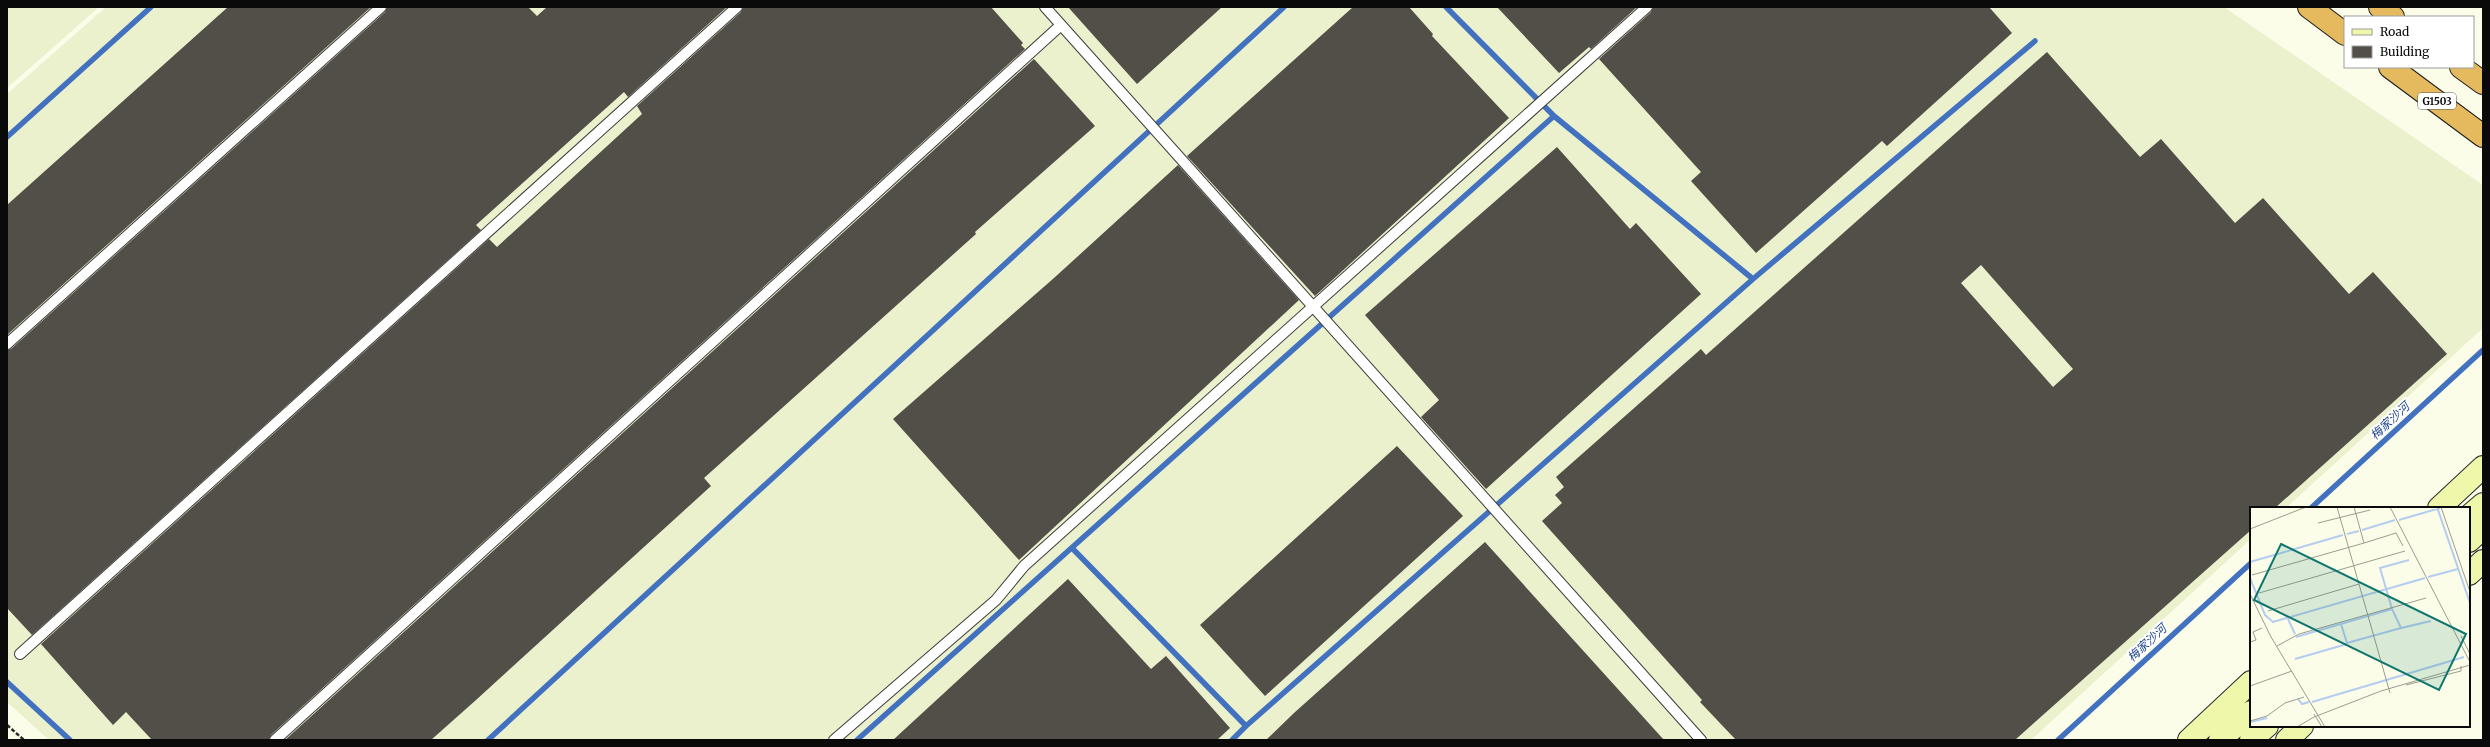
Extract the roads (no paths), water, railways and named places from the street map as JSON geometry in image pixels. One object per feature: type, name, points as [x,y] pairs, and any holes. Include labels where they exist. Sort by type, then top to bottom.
[{"type":"highway","points":[[2309,7],[2344,33]]},
{"type":"highway","points":[[2380,7],[2392,16]]},
{"type":"highway","name":"G1503","points":[[2391,68],[2483,136]]},
{"type":"highway","points":[[2462,68],[2483,83]]},
{"type":"main road","points":[[2440,507],[2483,467]]},
{"type":"main road","points":[[2470,515],[2483,504]]},
{"type":"main road","points":[[2470,540],[2483,528]]},
{"type":"main road","points":[[2470,573],[2483,561]]},
{"type":"main road","points":[[2189,740],[2250,683]]},
{"type":"main road","points":[[2220,740],[2250,713]]},
{"type":"main road","points":[[2251,740],[2265,727]]},
{"type":"main road","points":[[2286,740],[2301,727]]},
{"type":"lane","points":[[7,344],[381,7]]},
{"type":"lane","points":[[20,654],[737,7]]},
{"type":"lane","points":[[1045,7],[1700,740]]},
{"type":"lane","points":[[834,740],[996,600],[1024,566],[1647,7]]},
{"type":"lane","points":[[275,740],[1061,25]]},
{"type":"waterway","points":[[7,137],[151,7]]},
{"type":"waterway","points":[[488,740],[1284,7]]},
{"type":"waterway","points":[[1446,7],[1554,116],[1753,279],[2035,41]]},
{"type":"waterway","points":[[857,740],[1554,116]]},
{"type":"waterway","points":[[1072,548],[1246,726],[1753,279]]},
{"type":"waterway","name":"梅家沙河","points":[[2312,507],[2483,350]]},
{"type":"waterway","name":"梅家沙河","points":[[2058,740],[2250,564]]},
{"type":"waterway","points":[[7,682],[70,740]]},
{"type":"waterway","points":[[1232,740],[1246,726]]}]
